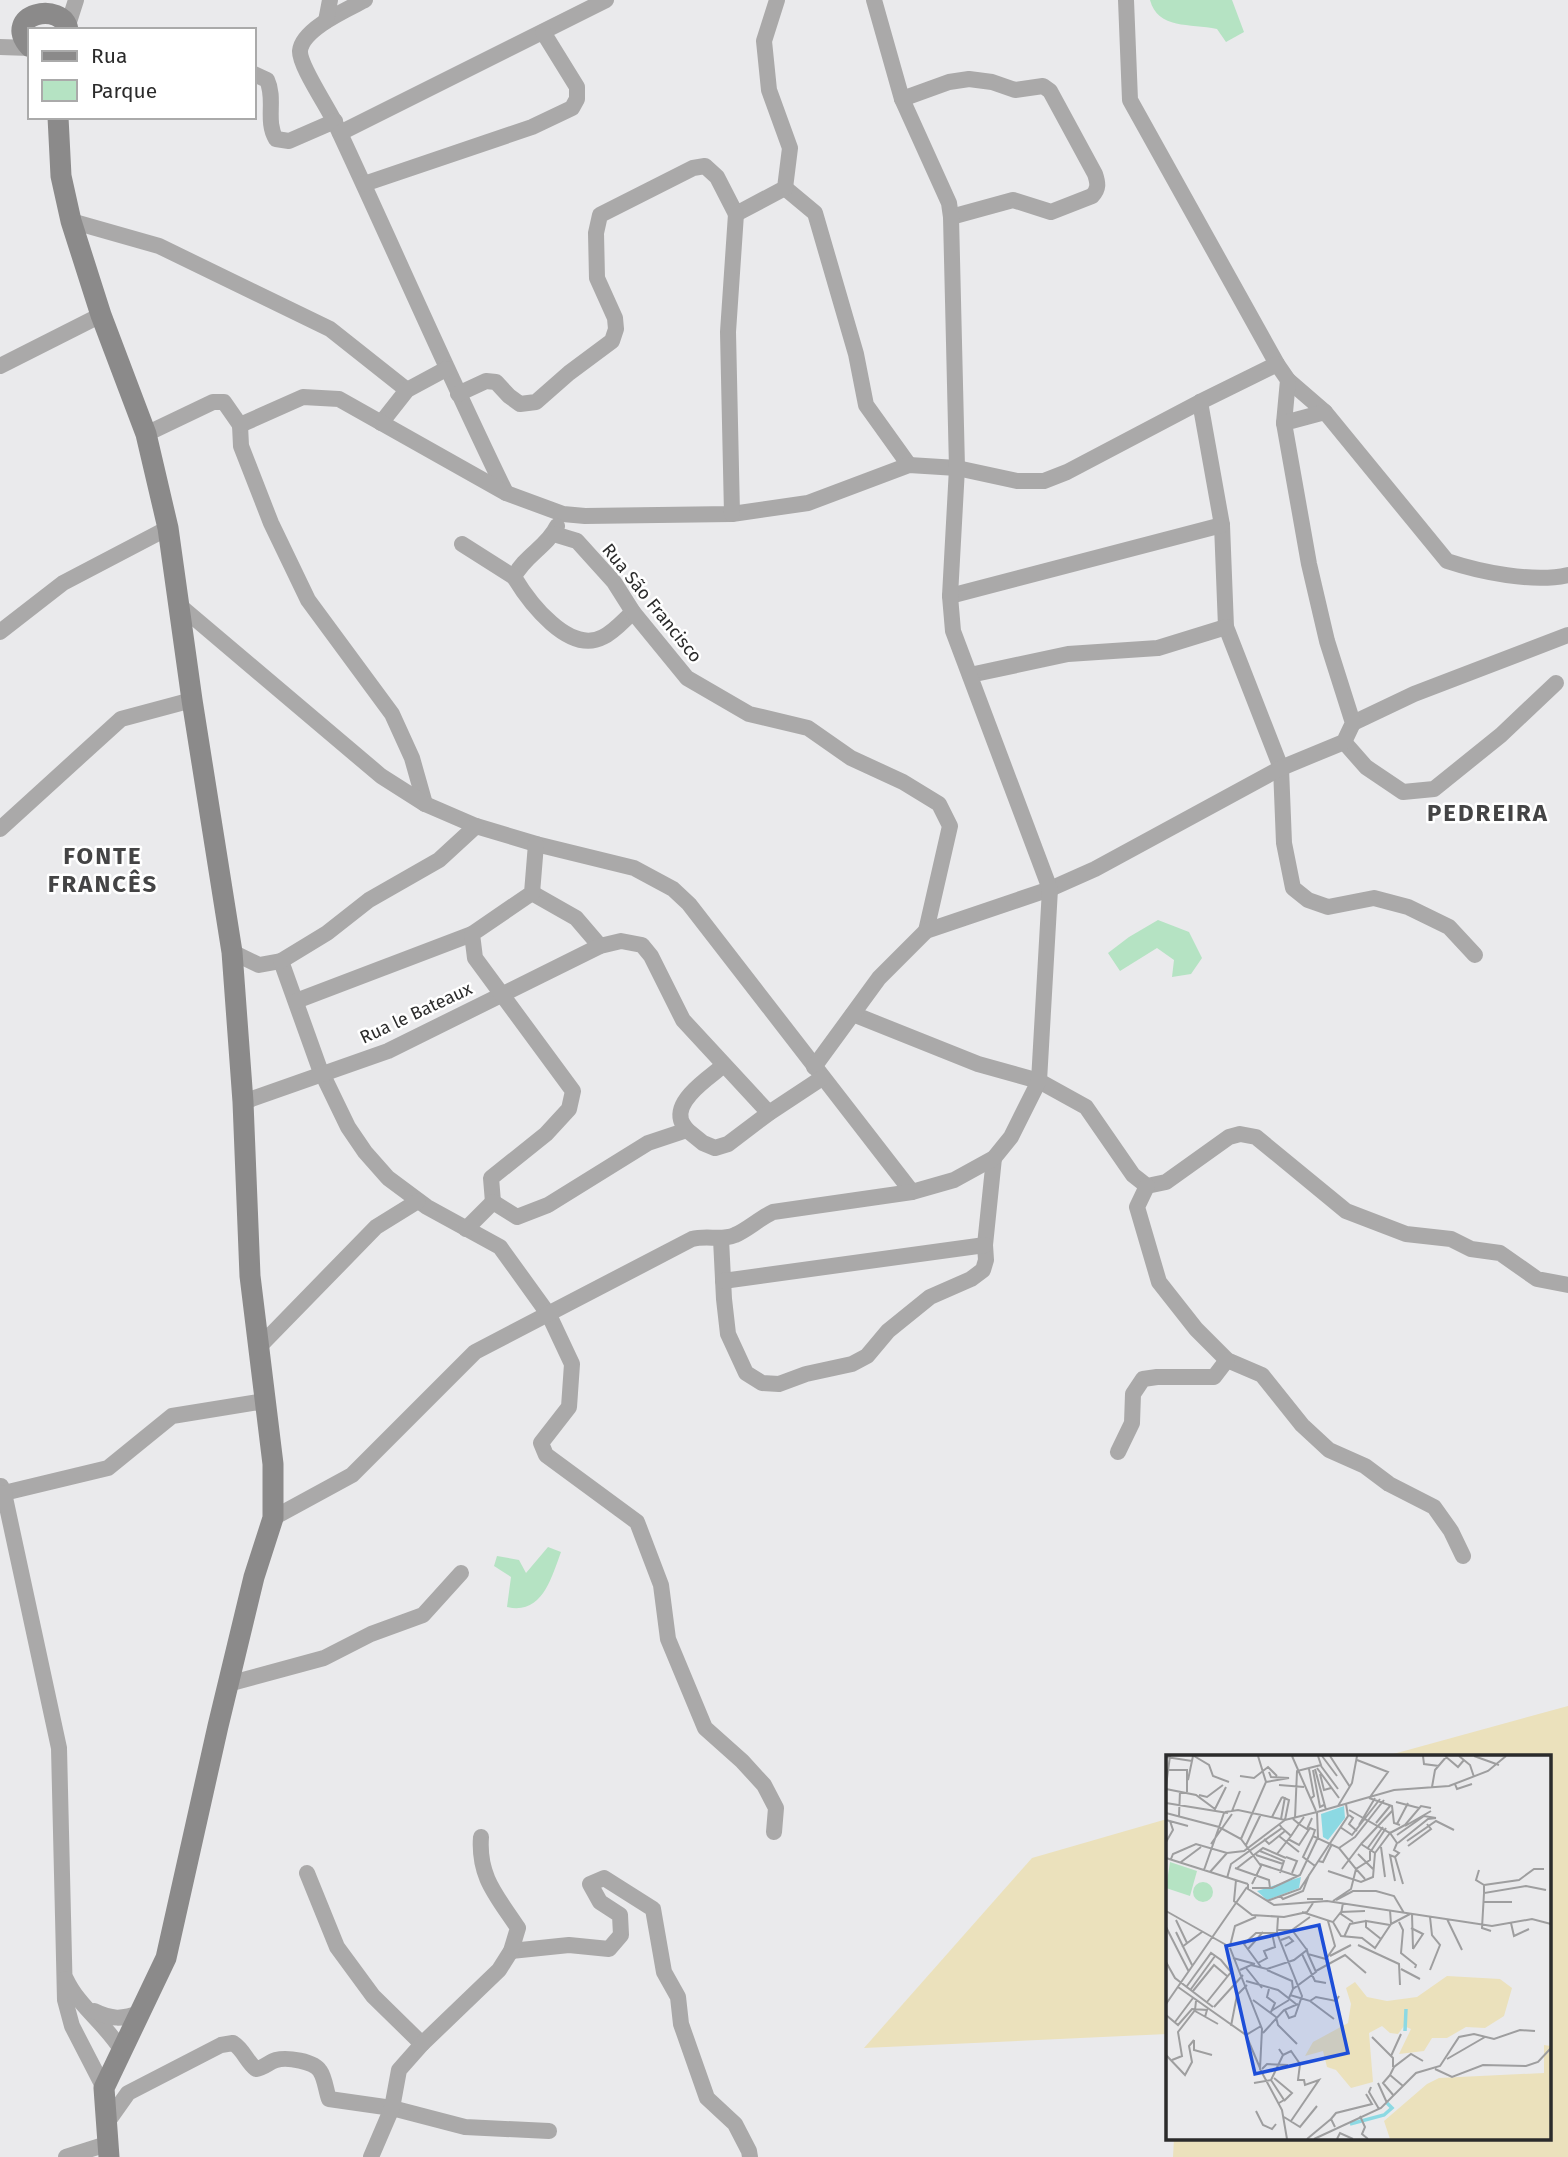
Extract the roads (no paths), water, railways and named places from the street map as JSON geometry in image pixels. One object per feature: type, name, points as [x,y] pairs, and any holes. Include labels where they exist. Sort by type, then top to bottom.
[{"type":"street","points":[[68,27],[76,0]]},
{"type":"street","points":[[326,21],[330,0]]},
{"type":"street","points":[[365,0],[326,21],[304,39],[300,51],[303,63],[364,184],[446,369],[506,493]]},
{"type":"street","points":[[256,75],[267,80],[271,89],[270,130],[275,139],[289,141],[337,127],[606,0]]},
{"type":"street","points":[[776,0],[764,41],[769,90],[790,148],[785,188]]},
{"type":"street","points":[[272,1518],[352,1475],[475,1352],[692,1239],[706,1236],[721,1239],[735,1235],[773,1212],[912,1192],[954,1180],[994,1158],[1011,1137],[1039,1081],[1050,888],[953,631],[950,597],[957,468],[949,203],[902,99],[874,0]]},
{"type":"street","points":[[1126,0],[1130,100],[1288,380],[1325,412],[1447,561],[1466,567],[1531,577],[1568,575]]},
{"type":"street","points":[[33,8],[60,12],[68,27]]},
{"type":"street","points":[[0,40],[33,8]]},
{"type":"street","points":[[28,45],[22,35],[33,8]]},
{"type":"street","points":[[364,184],[532,127],[572,108],[578,99],[577,87],[543,32]]},
{"type":"street","points":[[0,47],[28,48]]},
{"type":"street","points":[[902,99],[949,82],[969,79],[992,82],[1015,90],[1043,86],[1050,91],[1096,174],[1098,184],[1092,196],[1051,212],[1013,200],[951,217]]},
{"type":"street","points":[[58,119],[61,176],[71,221],[101,315],[146,434],[168,528],[232,952],[243,1102],[250,1276],[273,1464],[272,1518],[254,1577],[228,1684],[166,1958],[104,2088]]},
{"type":"street","points":[[458,394],[486,381],[496,382],[520,404],[537,402],[569,373],[612,341],[617,329],[615,318],[597,278],[596,233],[600,215],[693,168],[705,166],[717,177],[736,214],[727,332],[732,514]]},
{"type":"street","points":[[736,214],[785,188]]},
{"type":"street","points":[[785,188],[815,214],[856,354],[866,405],[909,465]]},
{"type":"street","points":[[71,221],[159,246],[330,328],[407,390]]},
{"type":"street","points":[[0,366],[101,315]]},
{"type":"street","points":[[240,425],[303,397],[339,399],[506,493],[563,513],[585,516],[732,514],[808,503],[909,465],[957,468],[1017,481],[1044,481],[1067,472],[1200,401],[1277,364]]},
{"type":"street","points":[[381,423],[407,390],[446,369]]},
{"type":"street","points":[[1288,380],[1284,423],[1310,564],[1327,641],[1353,723]]},
{"type":"street","points":[[1200,401],[1222,524],[1226,627],[1281,768],[1284,843],[1293,888],[1308,900],[1328,906],[1374,898],[1408,907],[1449,927],[1475,956]]},
{"type":"street","points":[[146,434],[213,402],[224,402],[240,425],[241,446],[271,523],[303,589],[392,714],[412,758],[425,804]]},
{"type":"street","points":[[1284,423],[1325,412]]},
{"type":"street","points":[[514,577],[519,566],[554,534],[563,513]]},
{"type":"street","points":[[950,597],[1222,524]]},
{"type":"street","points":[[0,632],[63,583],[168,528]]},
{"type":"street","name":"Rua São Francisco","points":[[554,534],[577,541],[614,582],[633,612],[687,678],[749,714],[808,728],[851,758],[903,782],[939,804],[950,826],[926,931]]},
{"type":"street","points":[[462,544],[514,577],[521,589],[560,632],[578,641],[602,638],[633,612]]},
{"type":"street","points":[[179,605],[381,776],[425,804],[476,826],[635,868],[673,888],[689,904],[912,1192]]},
{"type":"street","points":[[970,676],[1068,654],[1158,648],[1226,627]]},
{"type":"street","points":[[724,1065],[693,1090],[682,1106],[681,1121],[687,1130],[715,1148],[728,1144],[818,1072],[853,1014],[879,978],[926,931],[1050,888],[1095,869],[1281,768],[1344,742],[1353,723],[1414,694],[1568,635]]},
{"type":"street","points":[[1344,742],[1366,766],[1402,792],[1434,789],[1502,735],[1556,683]]},
{"type":"street","points":[[0,829],[121,719],[192,700]]},
{"type":"street","points":[[232,952],[259,965],[281,961],[327,933],[369,900],[439,860],[476,826]]},
{"type":"street","points":[[532,893],[536,844]]},
{"type":"street","points":[[296,1002],[472,933],[532,893]]},
{"type":"street","points":[[532,893],[576,918],[600,946],[621,941],[642,945],[651,956],[683,1020],[769,1113]]},
{"type":"street","points":[[466,1229],[493,1202],[491,1178],[553,1126],[569,1109],[573,1091],[475,958],[472,933]]},
{"type":"street","name":"Rua le Bateaux","points":[[243,1102],[388,1051],[600,946]]},
{"type":"street","points":[[281,961],[322,1074],[348,1128],[365,1152],[388,1178],[418,1201],[500,1247],[548,1315],[572,1364],[569,1407],[541,1443],[546,1455],[637,1522],[661,1585],[668,1639],[705,1728],[742,1761],[764,1786],[776,1808],[774,1832]]},
{"type":"street","points":[[853,1014],[978,1064],[1039,1081],[1086,1107],[1133,1175],[1147,1186]]},
{"type":"street","points":[[493,1202],[517,1217],[548,1205],[648,1143],[687,1130]]},
{"type":"street","points":[[1147,1186],[1166,1182],[1229,1137],[1240,1134],[1256,1137],[1346,1211],[1406,1234],[1451,1239],[1471,1248],[1500,1253],[1537,1279],[1568,1285]]},
{"type":"street","points":[[721,1239],[728,1334],[746,1373],[762,1383],[779,1384],[806,1374],[852,1364],[867,1356],[888,1331],[930,1297],[971,1279],[983,1270],[994,1158]]},
{"type":"street","points":[[1147,1186],[1137,1207],[1159,1282],[1196,1329],[1227,1360],[1262,1375],[1302,1425],[1329,1450],[1364,1466],[1389,1484],[1434,1507],[1451,1531],[1463,1556]]},
{"type":"street","points":[[258,1348],[376,1227],[418,1201]]},
{"type":"street","points":[[723,1281],[985,1245]]},
{"type":"street","points":[[1118,1452],[1132,1423],[1133,1394],[1143,1379],[1214,1377],[1227,1360]]},
{"type":"street","points":[[107,2142],[104,2088],[72,2026],[65,2000],[59,1748],[2,1489],[108,1468],[172,1416],[265,1401]]},
{"type":"street","points":[[228,1684],[324,1658],[372,1633],[423,1615],[461,1573]]},
{"type":"street","points":[[372,2157],[392,2108],[399,2070],[422,2044],[499,1970],[511,1951],[518,1928],[483,1872],[481,1837]]},
{"type":"street","points":[[307,1872],[337,1947],[373,1996],[422,2044]]},
{"type":"street","points":[[511,1951],[569,1945],[609,1949],[621,1934],[621,1915],[600,1902],[590,1884],[604,1878],[653,1909],[664,1972],[678,1997],[681,2024],[706,2098],[735,2124],[750,2157]]},
{"type":"street","points":[[63,1970],[72,1991],[82,2005],[112,2034],[122,2051]]},
{"type":"street","points":[[82,2005],[108,2018],[121,2019],[141,2013]]},
{"type":"street","points":[[66,2157],[107,2142],[128,2093],[221,2045],[233,2043],[241,2048],[248,2063],[256,2069],[265,2068],[275,2060],[297,2061],[313,2066],[320,2071],[329,2099],[392,2108],[465,2127],[550,2132]]},
{"type":"district","name":"PEDREIRA","points":[[1488,813]]},
{"type":"district","name":"FONTE FRANCÊS","points":[[103,870]]}]
